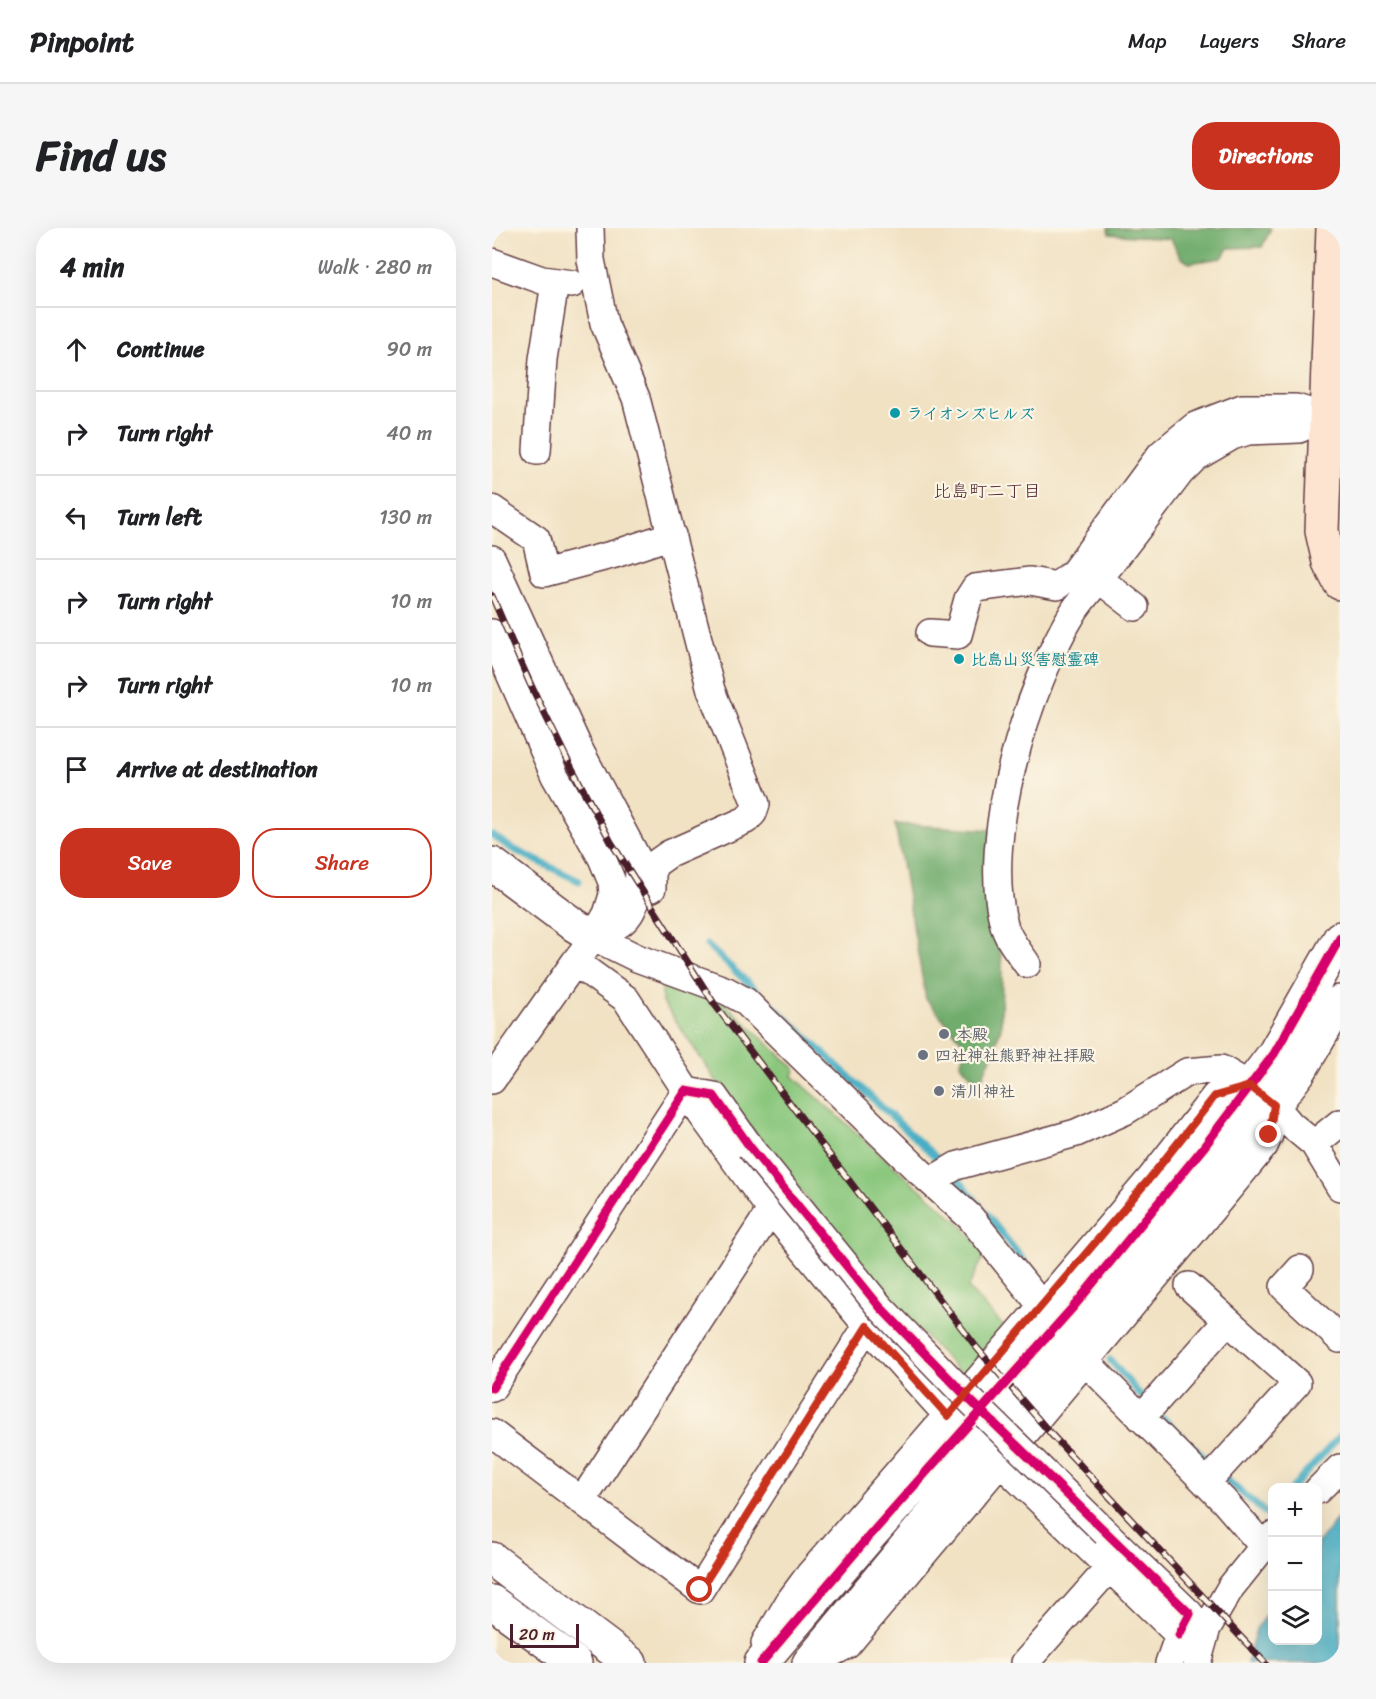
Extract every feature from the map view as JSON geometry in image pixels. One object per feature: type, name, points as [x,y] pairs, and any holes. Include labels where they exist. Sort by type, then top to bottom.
[{"type":"main road","points":[[1333,228],[1326,417],[1332,454],[1322,531],[1329,562],[1340,583]]},
{"type":"street","points":[[590,228],[594,284],[603,323],[636,398],[711,690],[756,804],[753,813],[746,820],[669,854],[652,866],[652,888],[637,894]]},
{"type":"street","points":[[492,262],[555,283],[594,284]]},
{"type":"street","points":[[537,451],[543,359],[555,283]]},
{"type":"street","points":[[930,633],[958,635],[968,599],[975,588],[1030,581],[1057,586],[1074,572],[1161,453],[1195,426],[1242,408],[1296,408],[1326,417]]},
{"type":"street","points":[[1027,964],[1005,928],[1000,908],[997,861],[1017,743],[1055,645],[1076,609],[1179,473],[1196,457],[1232,436],[1248,431],[1299,429],[1326,417]]},
{"type":"street","points":[[492,509],[536,539],[544,573],[615,554],[672,535]]},
{"type":"street","points":[[492,559],[580,751],[639,862],[637,894],[630,912],[622,922],[585,949]]},
{"type":"street","points":[[1099,579],[1135,607]]},
{"type":"street","points":[[492,633],[555,776],[602,858],[612,882],[613,895],[609,909],[585,949],[492,1080]]},
{"type":"street","points":[[492,865],[571,923],[585,949],[626,999],[686,1091],[771,1210],[867,1326],[948,1416]]},
{"type":"street","points":[[811,1663],[1262,1096],[1280,1044],[1340,938]]},
{"type":"street","points":[[585,949],[637,958],[727,991],[745,1001],[970,1217],[1042,1306]]},
{"type":"street","points":[[761,1663],[864,1542],[1075,1305],[1203,1148],[1262,1096],[1299,1072],[1340,1002]]},
{"type":"street","points":[[931,1181],[956,1166],[1076,1133],[1125,1111],[1187,1072],[1221,1069],[1262,1096],[1314,1144],[1340,1187]]},
{"type":"street","points":[[686,1091],[714,1096],[750,1147],[880,1307],[967,1397],[1190,1614],[1179,1635],[1169,1663]]},
{"type":"street","points":[[496,1373],[686,1091]]},
{"type":"street","points":[[756,1663],[789,1602],[809,1575],[1042,1306],[1150,1178],[1215,1096],[1262,1096]]},
{"type":"street","points":[[811,1663],[847,1645],[1086,1362],[1264,1146],[1269,1135],[1262,1096]]},
{"type":"street","points":[[1314,1144],[1340,1123]]},
{"type":"street","points":[[582,1501],[771,1210]]},
{"type":"street","points":[[1300,1269],[1284,1287],[1340,1340]]},
{"type":"street","points":[[1189,1286],[1297,1383],[1206,1483]]},
{"type":"street","points":[[1141,1418],[1227,1321]]},
{"type":"street","points":[[492,1433],[700,1590],[867,1326]]},
{"type":"street","points":[[1086,1362],[1206,1483],[1268,1541],[1231,1587],[1207,1628],[1197,1663]]},
{"type":"street","points":[[1000,1462],[1179,1635]]},
{"type":"street","points":[[1322,1485],[1340,1468]]},
{"type":"street","points":[[492,1559],[630,1663]]},
{"type":"street","points":[[1025,1663],[1110,1567]]},
{"type":"street","points":[[492,1602],[559,1658]]},
{"type":"green space","points":[[1108,228],[1271,228],[1262,247],[1228,248],[1222,258],[1189,263],[1180,257],[1171,239],[1109,234]]},
{"type":"green space","points":[[895,824],[994,830],[1002,966],[1001,1028],[982,1078],[973,1078],[960,1063],[967,1047],[926,999]]},
{"type":"green space","points":[[671,979],[724,1003],[795,1069],[793,1076],[961,1224],[985,1254],[968,1288],[1006,1329],[963,1376],[875,1284],[730,1101],[662,1001],[662,984]]},
{"type":"water","points":[[1340,1515],[1340,1663],[1247,1663],[1256,1629],[1268,1612],[1268,1645],[1322,1645],[1322,1538]]},
{"type":"waterway","points":[[492,835],[511,848],[579,881]]},
{"type":"waterway","points":[[707,945],[941,1162]]},
{"type":"waterway","points":[[958,1179],[1031,1270]]},
{"type":"waterway","points":[[1110,1360],[1141,1396]]},
{"type":"waterway","points":[[1164,1419],[1211,1464]]},
{"type":"waterway","points":[[1297,1483],[1340,1436]]},
{"type":"waterway","points":[[1223,1477],[1268,1515]]},
{"type":"railway","points":[[492,596],[530,684],[611,842],[715,1005],[977,1348],[1051,1434],[1265,1663]]},
{"type":"cycle path","points":[[761,1663],[871,1534],[1075,1305],[1203,1148],[1274,1054],[1340,938]]},
{"type":"cycle path","points":[[492,1388],[686,1091],[714,1096],[750,1147],[880,1307],[967,1397],[1190,1614],[1179,1635]]},
{"type":"place","name":"ライオンズヒルズ","points":[[895,413]]},
{"type":"place","name":"比島山災害慰霊碑","points":[[959,659]]},
{"type":"place","name":"本殿","points":[[944,1034]]},
{"type":"place","name":"四社神社熊野神社拝殿","points":[[923,1055]]},
{"type":"place","name":"清川神社","points":[[939,1091]]},
{"type":"district","name":"比島町二丁目","points":[[987,491]]},
{"type":"route","points":[[700,1590],[867,1326],[948,1416],[1150,1178],[1215,1096],[1250,1086],[1274,1105],[1269,1135]]}]
